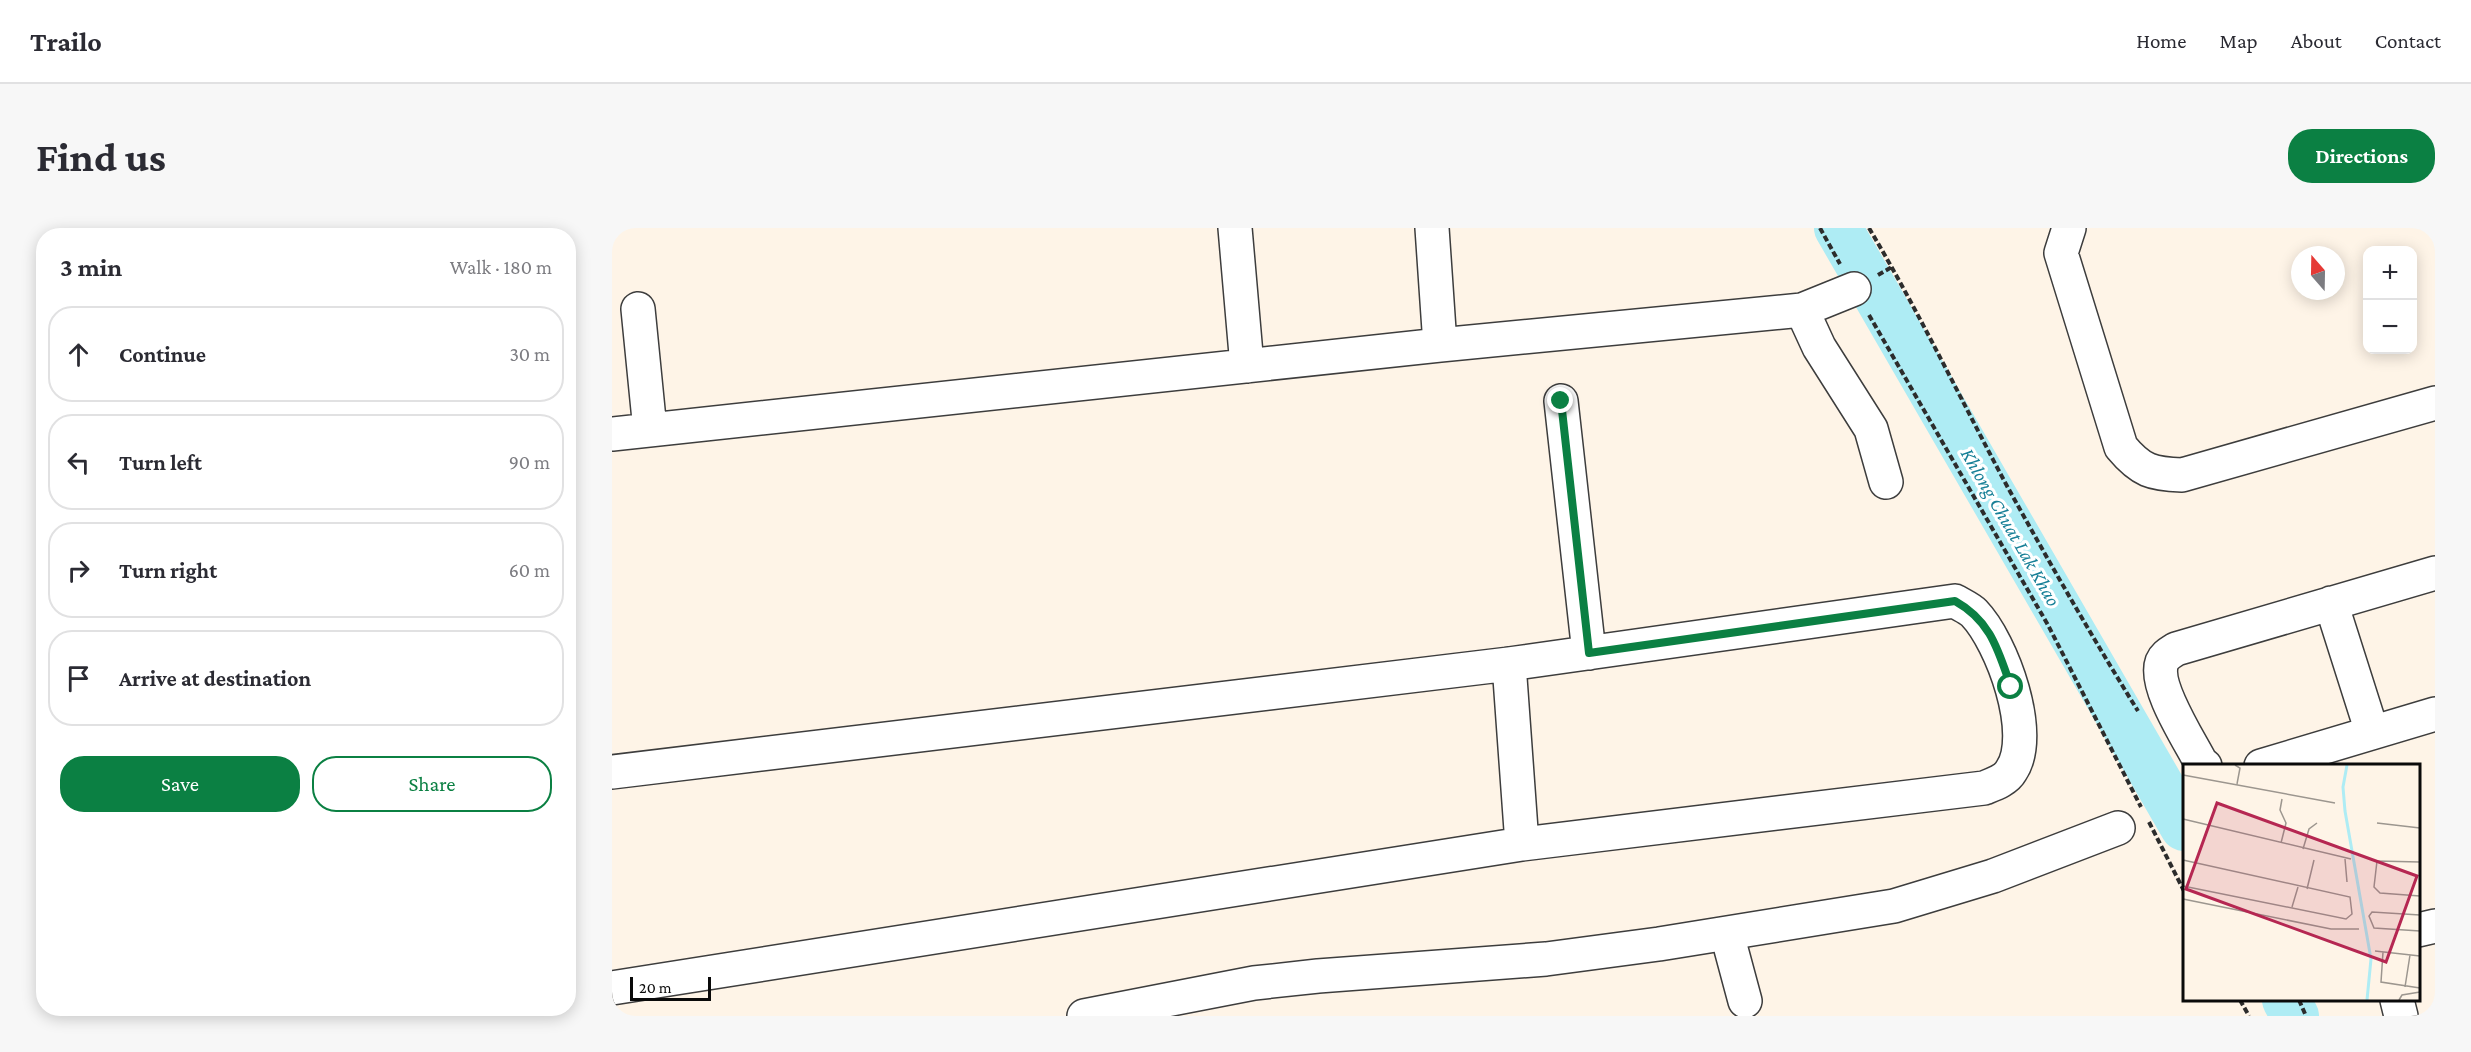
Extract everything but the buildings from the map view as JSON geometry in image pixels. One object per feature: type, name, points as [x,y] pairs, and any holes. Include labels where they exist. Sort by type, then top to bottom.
[{"type":"street","points":[[1234,228],[1246,366]]},
{"type":"street","points":[[1432,228],[1440,345]]},
{"type":"street","points":[[2069,228],[2061,253],[2121,447],[2134,463],[2155,474],[2182,475],[2435,403]]},
{"type":"street","points":[[612,434],[1440,345],[1802,310],[1854,289]]},
{"type":"street","points":[[638,309],[650,430]]},
{"type":"street","points":[[1802,310],[1819,347],[1871,429],[1886,482]]},
{"type":"street","points":[[1561,401],[1589,653]]},
{"type":"street","points":[[2203,764],[2166,695],[2161,679],[2161,664],[2166,656],[2176,649],[2435,573]]},
{"type":"street","points":[[612,772],[1509,664],[1955,601],[1973,611],[1998,651],[2011,687],[2020,727],[2018,758],[2011,773],[1984,788],[1522,844],[612,988]]},
{"type":"street","points":[[2331,603],[2372,732]]},
{"type":"street","points":[[1509,664],[1522,844]]},
{"type":"street","points":[[2264,764],[2435,714]]},
{"type":"street","points":[[1084,1016],[1159,1008],[1275,981],[1546,959],[1726,934],[1894,906],[1993,876],[2118,828]]},
{"type":"street","points":[[2420,930],[2435,926]]},
{"type":"street","points":[[1726,934],[1744,1001]]},
{"type":"street","points":[[2397,1001],[2401,1016]]},
{"type":"path","points":[[1820,228],[2048,624],[2183,889]]},
{"type":"path","points":[[1869,228],[1892,267],[2007,486],[2075,607],[2141,716]]},
{"type":"path","points":[[2241,1001],[2249,1016]]},
{"type":"path","points":[[2300,1001],[2306,1016]]},
{"type":"waterway","name":"Khlong Chuat Lak Khao","points":[[1838,228],[2183,825]]},
{"type":"waterway","name":"Khlong Chuat Lak Khao","points":[[2287,1001],[2295,1016]]},
{"type":"route","points":[[1561,401],[1589,653],[1955,601],[1973,611],[1987,630],[1998,651],[2011,687]]}]
